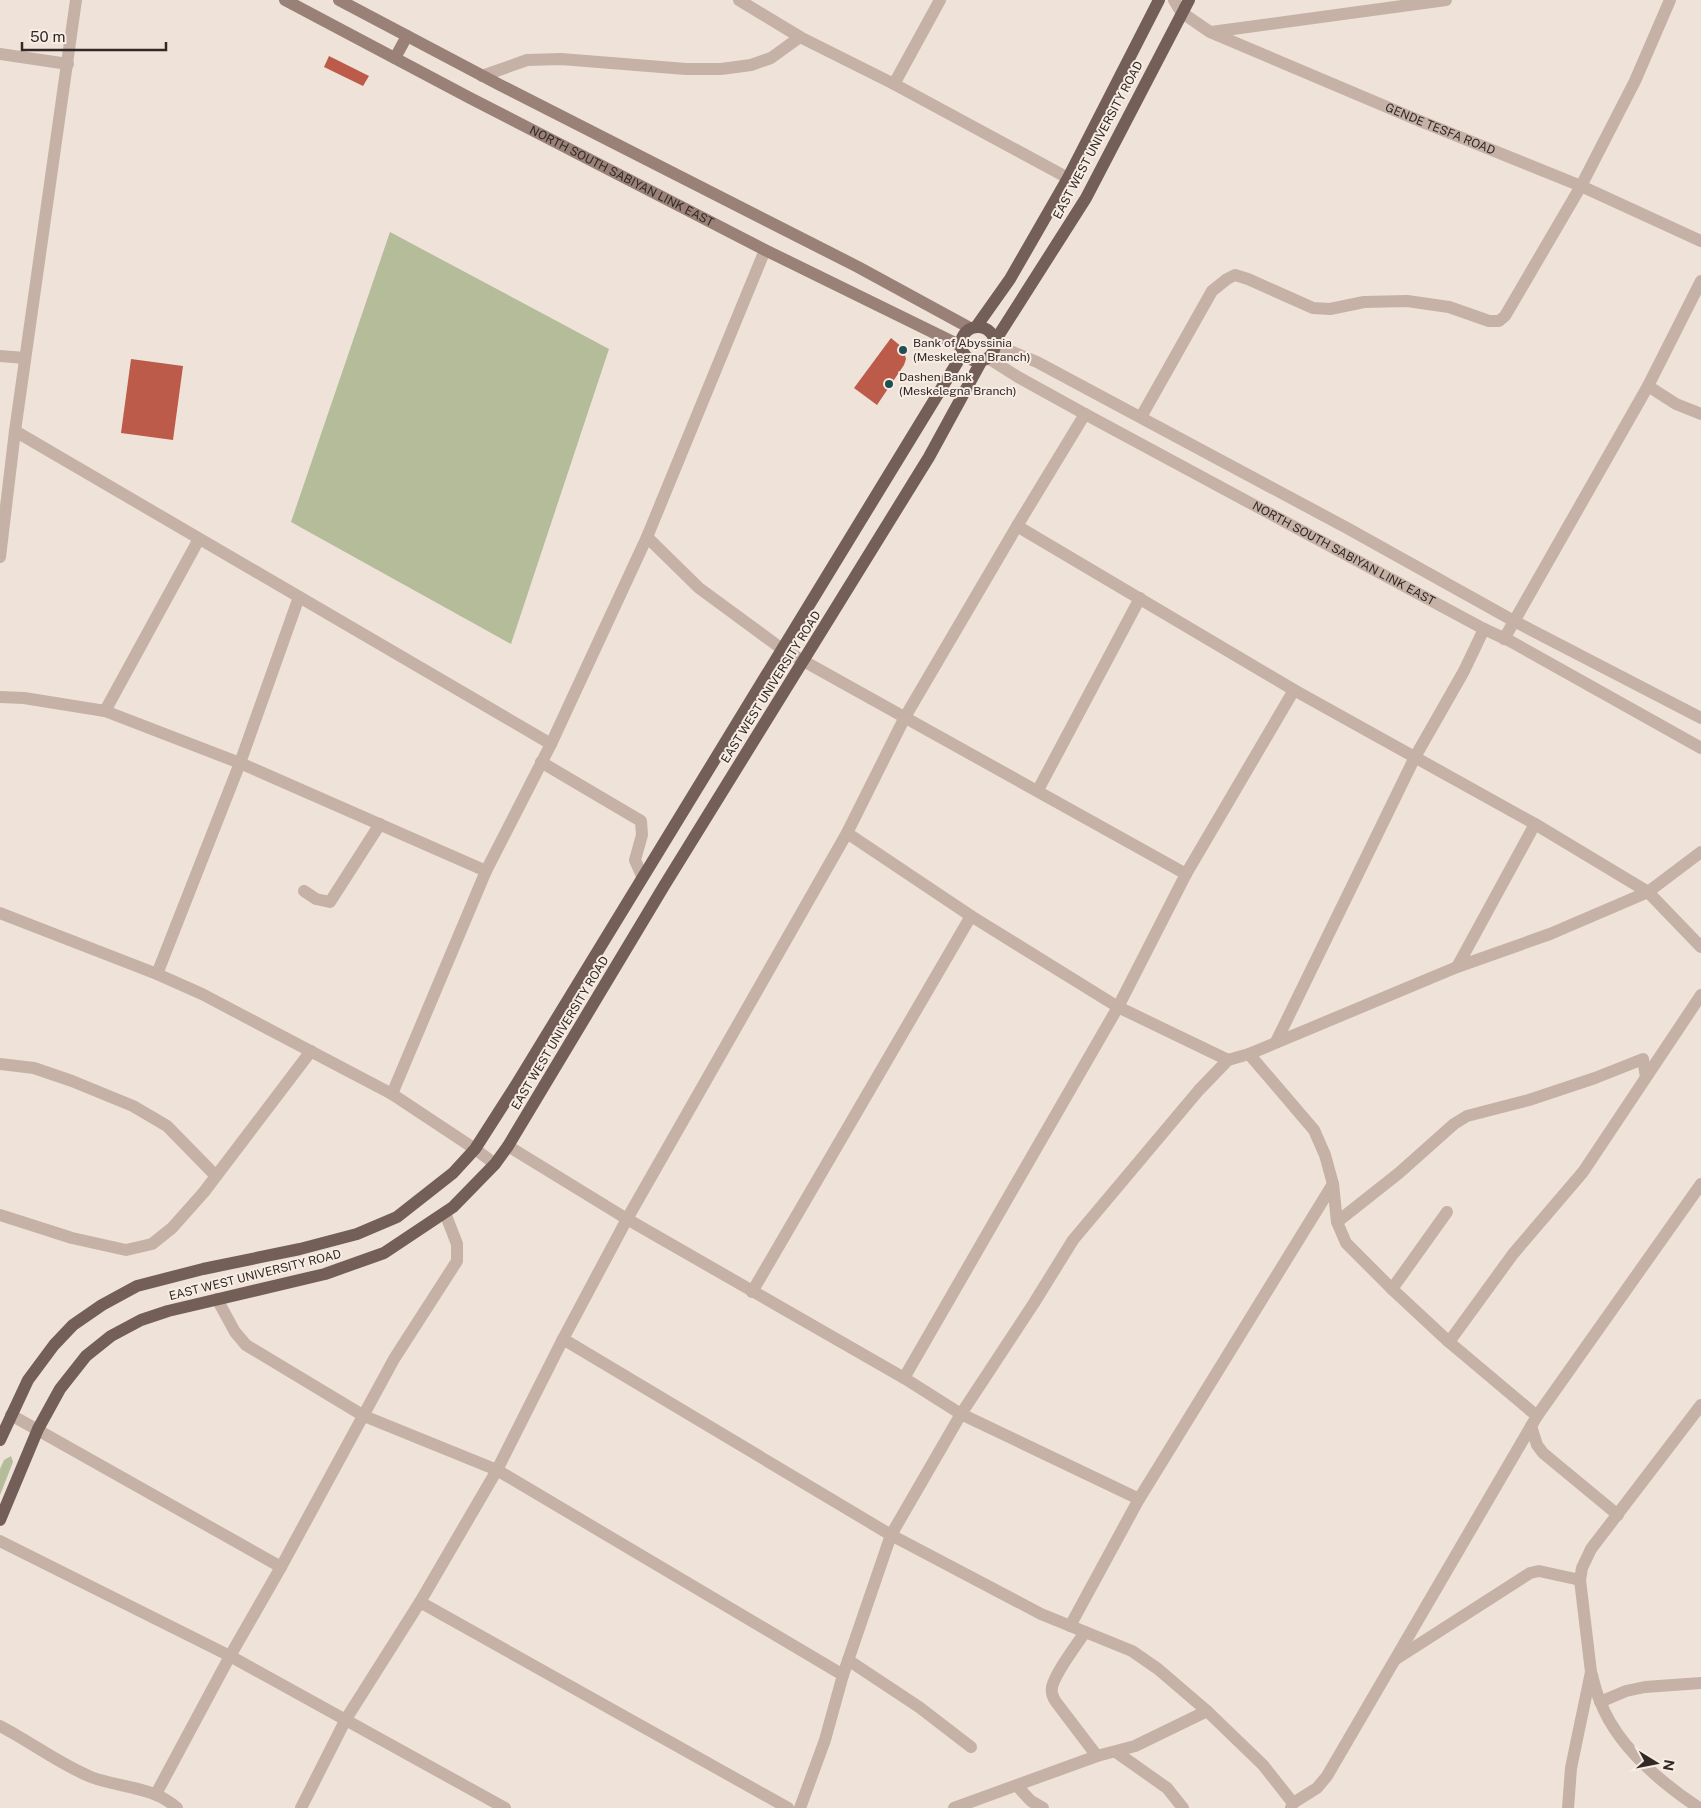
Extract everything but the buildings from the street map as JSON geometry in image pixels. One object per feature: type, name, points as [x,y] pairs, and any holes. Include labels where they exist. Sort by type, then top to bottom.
[{"type":"main road","name":"NORTH SOUTH SABIYAN LINK EAST","points":[[285,0],[765,250],[962,349]]},
{"type":"main road","name":"NORTH SOUTH SABIYAN LINK EAST","points":[[339,0],[482,76],[858,267],[973,328]]},
{"type":"main road","name":"EAST WEST UNIVERSITY ROAD","points":[[973,328],[1010,278],[1068,178],[1159,0]]},
{"type":"main road","name":"EAST WEST UNIVERSITY ROAD","points":[[995,343],[1086,198],[1181,12],[1189,0]]},
{"type":"main road","points":[[395,58],[407,36]]},
{"type":"main road","points":[[973,328],[988,330],[995,343],[985,359],[970,359],[962,349],[964,334],[973,328]]},
{"type":"main road","name":"EAST WEST UNIVERSITY ROAD","points":[[0,1440],[28,1380],[54,1344],[73,1325],[102,1306],[137,1286],[357,1234],[396,1217],[453,1172],[475,1149],[782,649],[962,349]]},
{"type":"main road","name":"EAST WEST UNIVERSITY ROAD","points":[[0,1520],[38,1429],[60,1389],[86,1356],[111,1336],[141,1320],[168,1311],[325,1274],[384,1253],[445,1213],[471,1190],[495,1164],[508,1146],[659,894],[929,457],[985,359]]},
{"type":"street","points":[[0,557],[15,431],[76,0]]},
{"type":"street","points":[[894,84],[940,0]]},
{"type":"street","points":[[1174,0],[1181,12]]},
{"type":"street","points":[[1210,32],[1446,0]]},
{"type":"street","points":[[1141,417],[1212,291],[1227,278],[1235,275],[1313,308],[1330,309],[1364,302],[1407,301],[1449,307],[1489,321],[1499,321],[1505,316],[1582,186],[1635,80],[1670,0]]},
{"type":"street","points":[[742,1],[800,37],[894,84],[1068,178]]},
{"type":"street","name":"GENDE TESFA ROAD","points":[[1181,12],[1210,32],[1420,121],[1582,186],[1701,242]]},
{"type":"street","points":[[482,76],[527,60],[561,59],[721,70],[751,65],[771,58],[800,37]]},
{"type":"street","points":[[0,54],[68,64]]},
{"type":"street","points":[[392,1094],[486,871],[551,744],[647,537],[765,250]]},
{"type":"street","points":[[1504,638],[1648,386],[1701,281]]},
{"type":"street","name":"NORTH SOUTH SABIYAN LINK EAST","points":[[995,343],[1037,362],[1141,417],[1514,620],[1701,718]]},
{"type":"street","points":[[0,356],[25,358]]},
{"type":"street","name":"NORTH SOUTH SABIYAN LINK EAST","points":[[985,359],[1484,629],[1504,638],[1701,748]]},
{"type":"street","points":[[1648,386],[1676,404],[1701,414]]},
{"type":"street","points":[[301,1808],[346,1720],[420,1602],[497,1470],[563,1338],[627,1219],[847,833],[906,717],[1017,526],[1085,414]]},
{"type":"street","points":[[15,431],[551,744]]},
{"type":"street","points":[[1017,526],[1294,690],[1535,824],[1648,892],[1701,947]]},
{"type":"street","points":[[647,537],[698,588],[782,649],[1186,874]]},
{"type":"street","points":[[105,711],[199,539]]},
{"type":"street","points":[[157,974],[240,763],[299,597]]},
{"type":"street","points":[[1038,790],[1140,598]]},
{"type":"street","points":[[1276,1042],[1414,758],[1464,671],[1484,629]]},
{"type":"street","points":[[904,1378],[1118,1007],[1186,874],[1294,690]]},
{"type":"street","points":[[0,697],[24,698],[105,711],[240,763],[486,871]]},
{"type":"street","points":[[541,762],[641,821],[642,835],[635,860],[642,876]]},
{"type":"street","points":[[304,891],[316,899],[330,902],[380,824]]},
{"type":"street","points":[[1457,967],[1535,824]]},
{"type":"street","points":[[847,833],[971,916],[1118,1007],[1228,1060]]},
{"type":"street","points":[[800,1808],[825,1740],[843,1675],[891,1535],[961,1414],[1073,1240],[1199,1090],[1228,1060],[1249,1054],[1457,967],[1550,934],[1648,892],[1701,852]]},
{"type":"street","points":[[0,913],[157,974],[202,994],[392,1094],[495,1164]]},
{"type":"street","points":[[752,1292],[971,916]]},
{"type":"street","points":[[1449,1342],[1513,1254],[1583,1172],[1701,995]]},
{"type":"street","points":[[0,1215],[72,1238],[126,1250],[152,1244],[172,1228],[216,1176],[311,1052]]},
{"type":"street","points":[[1249,1054],[1314,1130],[1325,1155],[1333,1184],[1337,1222],[1346,1243],[1392,1289],[1534,1421],[1537,1445],[1543,1452],[1618,1515]]},
{"type":"street","points":[[1337,1222],[1399,1173],[1454,1124],[1467,1116],[1529,1100],[1595,1078],[1643,1059],[1646,1077]]},
{"type":"street","points":[[0,1064],[34,1068],[133,1106],[167,1126],[216,1176]]},
{"type":"street","points":[[508,1146],[627,1219],[904,1378],[961,1414],[1139,1499]]},
{"type":"street","points":[[1070,1626],[1139,1499],[1333,1184]]},
{"type":"street","points":[[563,1338],[891,1535],[1041,1614],[1132,1651],[1158,1668],[1207,1711],[1263,1765],[1292,1806],[1318,1788],[1328,1776],[1534,1421],[1701,1184]]},
{"type":"street","points":[[1392,1289],[1447,1212]]},
{"type":"street","points":[[156,1794],[394,1359],[456,1261],[457,1244],[445,1213]]},
{"type":"street","points":[[217,1299],[235,1332],[246,1345],[364,1416],[497,1470],[843,1675]]},
{"type":"street","points":[[1699,1808],[1657,1777],[1620,1737],[1600,1702],[1591,1672],[1580,1580],[1582,1568],[1591,1549],[1701,1405]]},
{"type":"street","points":[[11,1415],[281,1567]]},
{"type":"street","points":[[0,1541],[230,1656],[505,1808]]},
{"type":"street","points":[[1394,1660],[1530,1573],[1540,1572],[1580,1580]]},
{"type":"street","points":[[420,1602],[788,1808]]},
{"type":"street","points":[[1085,1632],[1058,1674],[1052,1687],[1052,1694],[1097,1756]]},
{"type":"street","points":[[848,1660],[919,1707],[971,1747]]},
{"type":"street","points":[[1568,1808],[1571,1768],[1591,1672]]},
{"type":"street","points":[[1600,1702],[1645,1687],[1701,1684]]},
{"type":"street","points":[[954,1808],[1097,1756],[1135,1746],[1207,1711]]},
{"type":"street","points":[[0,1726],[67,1765],[92,1777],[156,1794],[177,1808]]},
{"type":"street","points":[[1116,1752],[1167,1788],[1183,1808]]},
{"type":"street","points":[[1018,1786],[1031,1801],[1043,1808]]},
{"type":"green space","points":[[390,232],[609,349],[511,644],[291,522]]},
{"type":"green space","points":[[11,1456],[13,1462],[0,1495],[0,1469],[4,1460]]},
{"type":"place","name":"Bank of Abyssinia (Meskelegna Branch)","points":[[903,350]]},
{"type":"place","name":"Dashen Bank (Meskelegna Branch)","points":[[889,384]]}]
